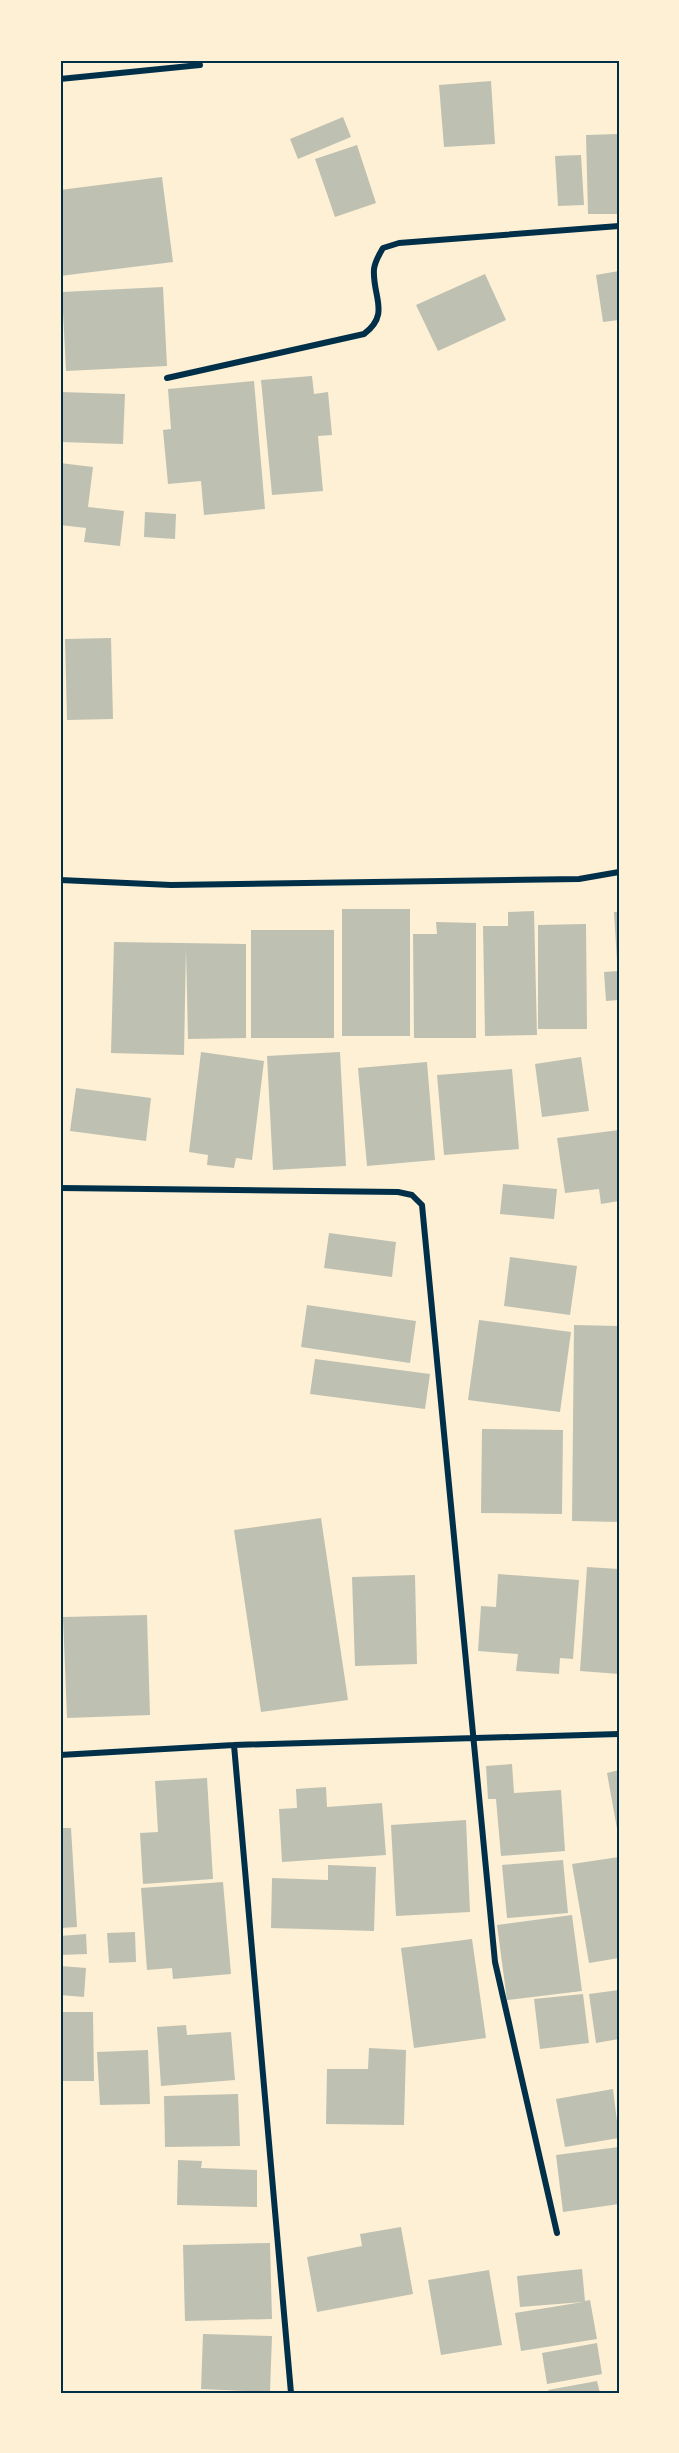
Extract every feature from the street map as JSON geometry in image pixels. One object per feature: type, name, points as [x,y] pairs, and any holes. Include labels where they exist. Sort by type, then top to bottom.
[{"type":"street","points":[[60,79],[200,65]]},
{"type":"street","points":[[167,378],[364,334],[375,325],[379,312],[374,271],[383,248],[399,243],[619,226]]},
{"type":"street","points":[[60,880],[194,885],[579,879],[619,872]]},
{"type":"street","points":[[60,1188],[398,1192],[412,1195],[422,1204],[495,1962],[557,2233]]},
{"type":"street","points":[[60,1755],[234,1745],[619,1734]]},
{"type":"street","points":[[234,1745],[291,2393]]},
{"type":"building","points":[[491,81],[495,144],[444,147],[439,85]]},
{"type":"building","points":[[343,117],[351,137],[298,159],[290,139]]},
{"type":"building","points":[[619,134],[619,214],[588,214],[586,135]]},
{"type":"building","points":[[357,145],[376,203],[335,217],[315,159]]},
{"type":"building","points":[[581,155],[584,205],[558,206],[555,156]]},
{"type":"building","points":[[162,177],[173,262],[60,276],[60,190]]},
{"type":"building","points":[[619,271],[619,320],[603,322],[596,275]]},
{"type":"building","points":[[485,274],[506,320],[438,351],[416,305]]},
{"type":"building","points":[[163,287],[167,366],[66,371],[62,292]]},
{"type":"building","points":[[312,376],[314,394],[328,392],[332,435],[318,436],[323,491],[272,495],[261,380]]},
{"type":"building","points":[[254,381],[265,509],[204,515],[201,481],[168,484],[163,430],[171,429],[168,389]]},
{"type":"building","points":[[60,392],[125,394],[123,444],[60,442]]},
{"type":"building","points":[[60,463],[93,467],[88,507],[124,511],[120,546],[84,542],[86,528],[60,525]]},
{"type":"building","points":[[145,512],[176,514],[175,539],[144,537]]},
{"type":"building","points":[[111,638],[113,719],[67,720],[65,639]]},
{"type":"building","points":[[342,909],[410,909],[410,1036],[342,1036]]},
{"type":"building","points":[[534,911],[537,1035],[485,1036],[483,926],[508,926],[508,912]]},
{"type":"building","points":[[614,912],[619,912],[619,961],[617,961]]},
{"type":"building","points":[[436,922],[476,923],[476,1038],[414,1038],[413,934],[437,934]]},
{"type":"building","points":[[586,924],[587,1029],[538,1029],[538,925]]},
{"type":"building","points":[[251,930],[334,930],[334,1038],[251,1038]]},
{"type":"building","points":[[114,942],[246,944],[246,1038],[188,1039],[186,948],[184,1055],[111,1053]]},
{"type":"building","points":[[619,971],[619,1000],[606,1001],[604,972]]},
{"type":"building","points":[[201,1052],[264,1061],[252,1160],[236,1158],[234,1168],[207,1165],[208,1155],[189,1152]]},
{"type":"building","points":[[340,1052],[346,1166],[273,1170],[267,1056]]},
{"type":"building","points":[[581,1057],[589,1111],[542,1117],[535,1064]]},
{"type":"building","points":[[427,1062],[435,1160],[367,1166],[358,1068]]},
{"type":"building","points":[[512,1069],[519,1149],[444,1155],[437,1075]]},
{"type":"building","points":[[76,1088],[151,1098],[146,1141],[70,1131]]},
{"type":"building","points":[[619,1130],[619,1201],[601,1204],[599,1189],[565,1193],[557,1138]]},
{"type":"building","points":[[503,1184],[557,1189],[554,1219],[500,1214]]},
{"type":"building","points":[[329,1233],[396,1242],[392,1277],[324,1268]]},
{"type":"building","points":[[510,1257],[577,1266],[570,1315],[504,1306]]},
{"type":"building","points":[[307,1305],[416,1321],[410,1363],[301,1347]]},
{"type":"building","points":[[479,1320],[571,1332],[560,1412],[468,1400]]},
{"type":"building","points":[[574,1325],[619,1326],[619,1522],[572,1521]]},
{"type":"building","points":[[315,1359],[430,1374],[425,1409],[310,1394]]},
{"type":"building","points":[[482,1429],[563,1430],[562,1514],[481,1513]]},
{"type":"building","points":[[321,1518],[348,1700],[261,1712],[234,1530]]},
{"type":"building","points":[[587,1567],[619,1569],[619,1674],[580,1671]]},
{"type":"building","points":[[498,1574],[579,1580],[573,1659],[560,1658],[559,1674],[516,1671],[518,1654],[478,1651],[481,1606],[496,1607]]},
{"type":"building","points":[[415,1575],[417,1664],[355,1666],[352,1577]]},
{"type":"building","points":[[147,1615],[150,1715],[67,1718],[63,1617]]},
{"type":"building","points":[[512,1764],[514,1793],[561,1790],[565,1851],[501,1856],[496,1799],[488,1799],[486,1766]]},
{"type":"building","points":[[619,1770],[619,1833],[618,1834],[607,1773]]},
{"type":"building","points":[[207,1778],[213,1879],[143,1884],[140,1833],[158,1832],[155,1781]]},
{"type":"building","points":[[326,1787],[327,1807],[382,1803],[386,1855],[282,1862],[279,1809],[297,1808],[296,1789]]},
{"type":"building","points":[[466,1820],[470,1912],[396,1916],[391,1825]]},
{"type":"building","points":[[60,1828],[71,1828],[77,1927],[60,1928]]},
{"type":"building","points":[[619,1857],[619,1958],[589,1963],[572,1864]]},
{"type":"building","points":[[563,1860],[568,1913],[507,1918],[502,1865]]},
{"type":"building","points":[[328,1865],[376,1867],[374,1931],[271,1928],[272,1878],[328,1880]]},
{"type":"building","points":[[223,1882],[231,1974],[173,1979],[172,1968],[147,1970],[141,1888]]},
{"type":"building","points":[[572,1915],[582,1991],[507,2000],[497,1925]]},
{"type":"building","points":[[135,1932],[136,1962],[109,1963],[107,1933]]},
{"type":"building","points":[[86,1934],[87,1954],[60,1955],[60,1936]]},
{"type":"building","points":[[472,1939],[486,2038],[414,2048],[401,1948]]},
{"type":"building","points":[[60,1966],[86,1968],[84,1997],[60,1995]]},
{"type":"building","points":[[619,1990],[619,2039],[596,2043],[589,1994]]},
{"type":"building","points":[[583,1994],[589,2043],[540,2049],[534,1999]]},
{"type":"building","points":[[60,2012],[93,2012],[94,2081],[60,2081]]},
{"type":"building","points":[[186,2025],[187,2035],[231,2032],[235,2080],[161,2086],[157,2027]]},
{"type":"building","points":[[369,2048],[406,2050],[404,2125],[326,2124],[327,2069],[368,2069]]},
{"type":"building","points":[[148,2050],[150,2104],[100,2105],[97,2052]]},
{"type":"building","points":[[613,2089],[619,2138],[565,2147],[556,2099]]},
{"type":"building","points":[[238,2094],[240,2146],[165,2147],[164,2096]]},
{"type":"building","points":[[619,2147],[619,2204],[563,2212],[556,2155]]},
{"type":"building","points":[[178,2160],[202,2161],[201,2168],[257,2170],[257,2207],[177,2205]]},
{"type":"building","points":[[401,2227],[413,2294],[317,2312],[307,2257],[362,2246],[360,2234]]},
{"type":"building","points":[[270,2243],[272,2319],[185,2321],[183,2245]]},
{"type":"building","points":[[582,2269],[585,2301],[590,2300],[597,2339],[521,2351],[515,2313],[583,2302],[520,2307],[517,2276]]},
{"type":"building","points":[[489,2270],[502,2345],[441,2355],[428,2280]]},
{"type":"building","points":[[203,2334],[272,2336],[270,2392],[201,2389]]},
{"type":"building","points":[[597,2343],[602,2374],[547,2384],[542,2353]]},
{"type":"building","points":[[597,2381],[600,2393],[549,2393],[548,2390]]}]
